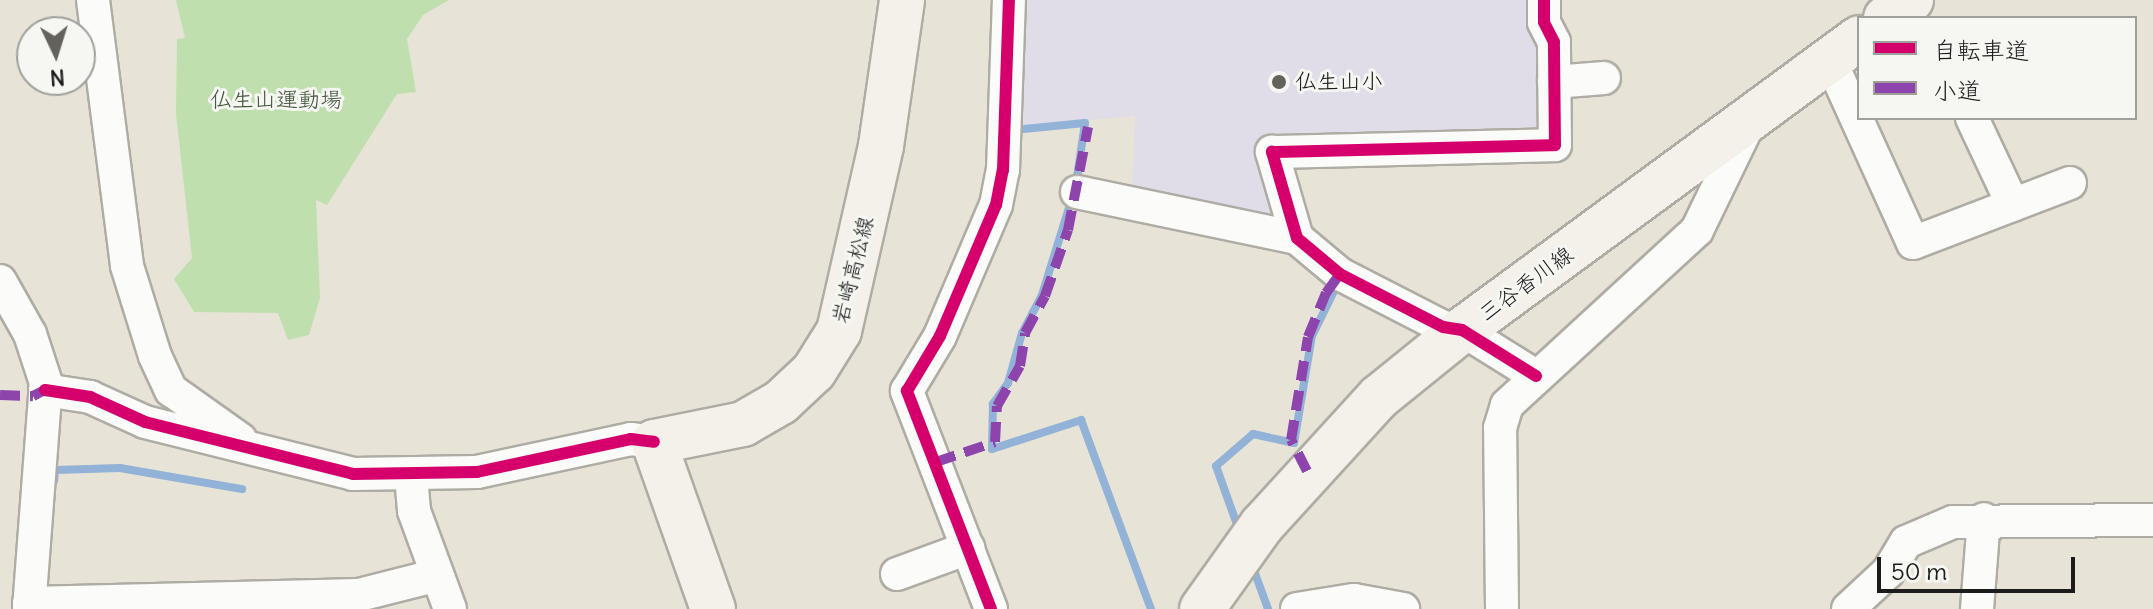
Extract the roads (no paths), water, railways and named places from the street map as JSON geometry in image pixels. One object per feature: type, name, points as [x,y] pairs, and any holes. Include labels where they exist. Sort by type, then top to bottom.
[{"type":"main road","name":"岩崎高松線","points":[[654,442],[743,424],[781,402],[814,371],[839,331],[881,146],[902,0]]},
{"type":"main road","points":[[1889,16],[1914,0]]},
{"type":"main road","name":"三谷香川線","points":[[1202,609],[1307,471],[1379,397],[1462,330],[1844,49]]},
{"type":"main road","points":[[654,442],[713,609]]},
{"type":"street","points":[[93,0],[127,266],[155,356],[171,390],[249,445]]},
{"type":"street","points":[[991,609],[907,391],[940,336],[996,205],[1003,170],[1009,0]]},
{"type":"street","points":[[1297,238],[1272,152],[1555,145],[1554,42],[1544,22],[1544,0]]},
{"type":"street","points":[[1844,49],[1857,86]]},
{"type":"street","points":[[1554,82],[1604,78]]},
{"type":"street","points":[[1502,609],[1500,428],[1507,405],[1697,230],[1752,118]]},
{"type":"street","points":[[1869,120],[1913,243],[2070,183]]},
{"type":"street","points":[[1973,120],[2013,205]]},
{"type":"street","points":[[1077,192],[1297,238],[1340,274],[1443,327],[1462,330],[1536,376]]},
{"type":"street","points":[[0,281],[30,334],[45,390],[29,606],[359,595],[438,575]]},
{"type":"street","points":[[45,390],[90,397],[184,433],[249,445],[328,470],[411,476],[477,472],[631,439],[654,442]]},
{"type":"street","points":[[411,476],[414,511],[450,609]]},
{"type":"street","points":[[1848,609],[1888,572],[1906,542],[1953,522],[1984,519],[2153,520]]},
{"type":"street","points":[[1977,609],[1984,519]]},
{"type":"street","points":[[897,574],[968,548]]},
{"type":"street","points":[[1297,609],[1354,600],[1403,609]]},
{"type":"waterway","points":[[1013,130],[1085,123],[1076,184]]},
{"type":"waterway","points":[[1072,198],[1042,295],[1022,333],[1008,383],[993,404],[992,449],[1081,420],[1151,609]]},
{"type":"waterway","points":[[1240,533],[1216,466],[1253,434],[1294,443],[1312,336],[1338,283]]},
{"type":"waterway","points":[[54,481],[55,470],[120,468],[242,489]]},
{"type":"waterway","points":[[1252,565],[1268,609]]},
{"type":"place","name":"仏生山小","points":[[1279,82]]},
{"type":"park label","name":"仏生山運動場","points":[[276,100]]}]
